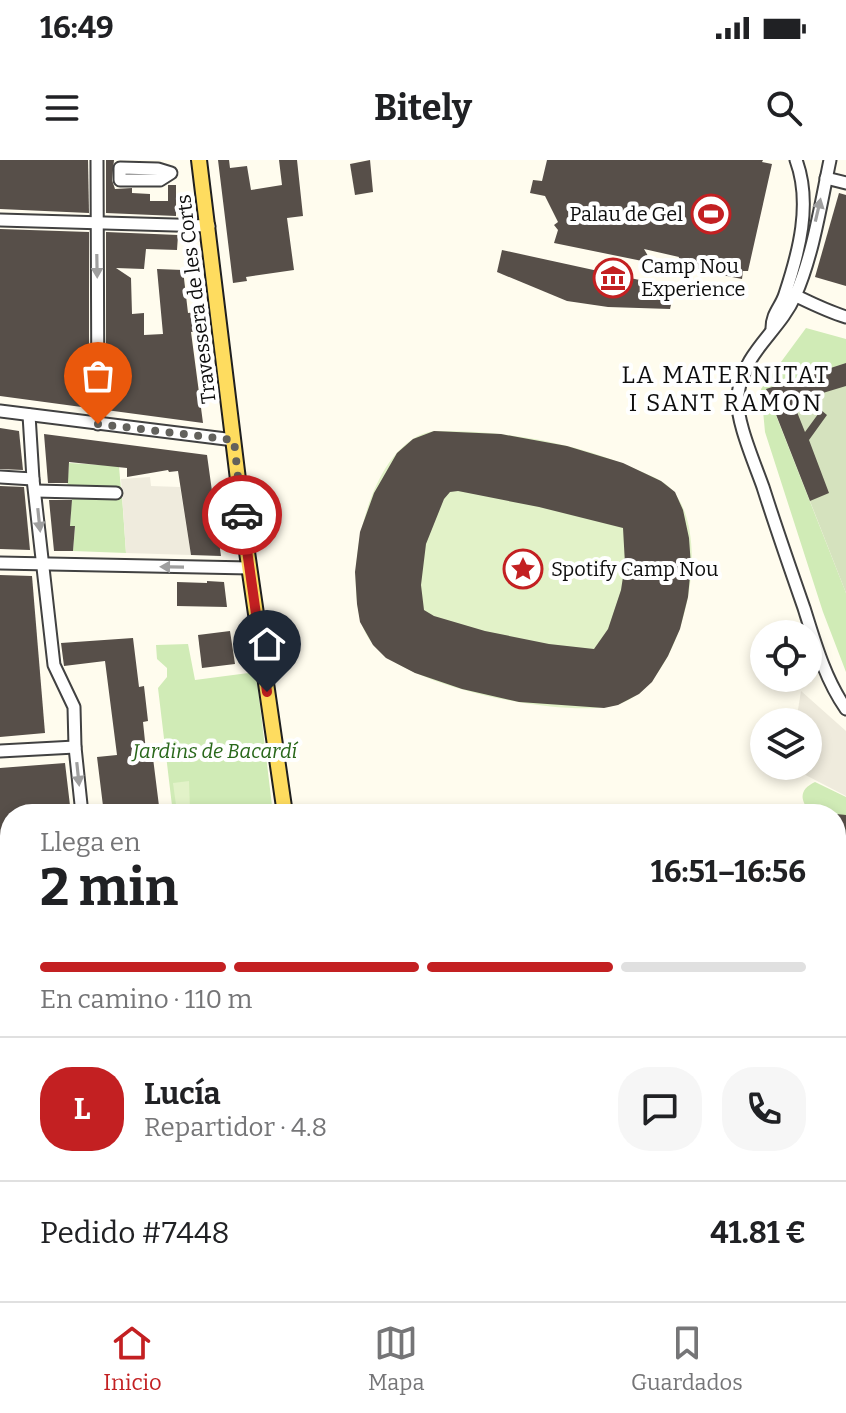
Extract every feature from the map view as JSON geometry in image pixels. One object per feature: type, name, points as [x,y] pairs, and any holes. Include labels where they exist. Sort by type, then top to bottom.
[{"type":"main road","name":"Travessera de les Corts","points":[[199,160],[250,568],[284,804]]},
{"type":"street","points":[[97,160],[98,424]]},
{"type":"street","points":[[790,294],[801,233],[804,188],[796,160]]},
{"type":"street","points":[[830,160],[805,269],[772,317],[772,328],[744,369],[737,397],[746,438],[817,648],[831,684],[846,709]]},
{"type":"street","points":[[826,178],[846,183]]},
{"type":"street","points":[[0,220],[209,226]]},
{"type":"street","points":[[790,294],[846,317]]},
{"type":"street","points":[[818,305],[830,304],[846,309]]},
{"type":"street","points":[[0,411],[234,440]]},
{"type":"street","points":[[29,415],[54,665],[74,707],[81,804]]},
{"type":"street","points":[[0,477],[35,485],[116,493]]},
{"type":"street","points":[[0,563],[250,568]]},
{"type":"street","points":[[0,751],[75,747]]},
{"type":"green space","points":[[806,328],[846,339],[846,363],[766,390],[846,593],[846,672],[823,612],[765,432],[761,389]]},
{"type":"green space","points":[[846,363],[846,593],[766,389]]},
{"type":"green space","name":"Spotify Camp Nou","points":[[434,431],[487,433],[565,445],[657,478],[671,489],[685,512],[691,541],[691,575],[685,611],[674,644],[657,673],[637,695],[612,706],[588,708],[556,707],[482,695],[412,671],[386,656],[369,639],[360,616],[356,587],[357,554],[364,520],[375,488],[391,460],[411,440]]},
{"type":"green space","points":[[69,463],[119,466],[121,490],[67,490]]},
{"type":"green space","points":[[72,494],[122,496],[126,553],[73,551],[75,527],[70,526]]},
{"type":"green space","name":"Jardins de Bacardí","points":[[188,644],[195,680],[256,672],[272,804],[172,804],[158,688],[167,677],[167,668],[157,659],[156,645]]},
{"type":"green space","points":[[189,781],[190,804],[176,804],[173,783]]},
{"type":"green space","points":[[815,782],[846,797],[846,804],[805,804],[803,792]]},
{"type":"shaded area","points":[[150,477],[151,486],[180,487],[191,555],[126,553],[121,479]]},
{"type":"shaded area","points":[[802,692],[820,708],[798,708]]},
{"type":"shaded area","points":[[822,710],[846,731],[846,796],[815,780],[822,780]]},
{"type":"building","points":[[0,160],[88,160],[89,213],[0,209]]},
{"type":"building","points":[[106,160],[114,160],[112,180],[115,189],[132,188],[132,193],[150,194],[150,201],[168,201],[168,185],[176,185],[176,216],[106,213]]},
{"type":"building","points":[[218,160],[229,160],[230,168],[247,166],[251,190],[282,185],[279,160],[297,160],[303,216],[287,218],[294,270],[246,277],[247,281],[233,283]]},
{"type":"building","points":[[370,160],[373,192],[355,195],[350,164]]},
{"type":"building","points":[[547,160],[763,160],[772,164],[748,271],[743,271],[742,279],[677,266],[679,257],[644,249],[652,263],[554,243],[558,230],[554,225],[558,222],[545,196],[530,193],[533,180],[542,181]]},
{"type":"building","points":[[839,193],[846,195],[846,286],[815,277]]},
{"type":"building","points":[[0,229],[89,232],[89,408],[0,396]]},
{"type":"building","points":[[106,232],[178,235],[177,250],[146,249],[144,269],[116,268],[131,278],[132,314],[144,313],[144,335],[163,334],[157,269],[183,270],[188,313],[204,311],[207,330],[191,332],[203,423],[106,410]]},
{"type":"building","points":[[502,250],[667,286],[673,296],[670,309],[608,307],[567,301],[497,272]]},
{"type":"building","points":[[846,363],[846,386],[793,402],[805,432],[821,410],[827,415],[809,440],[829,493],[810,501],[766,389]]},
{"type":"building","points":[[0,428],[19,431],[23,470],[0,469]]},
{"type":"building","name":"Spotify Camp Nou","points":[[434,431],[501,434],[567,446],[623,463],[661,481],[675,492],[683,510],[689,538],[691,566],[688,597],[680,629],[652,682],[639,694],[618,705],[604,708],[519,702],[462,689],[415,673],[386,658],[373,645],[360,622],[357,604],[355,572],[360,532],[374,493],[397,453],[413,439]],"holes":[[[450,492],[539,507],[623,528],[625,564],[621,590],[608,629],[594,649],[485,631],[434,616],[424,610],[421,585],[426,544],[444,499]]]},
{"type":"building","points":[[44,434],[207,455],[221,556],[191,555],[178,471],[127,477],[127,468],[69,462],[68,483],[48,483]]},
{"type":"building","points":[[0,486],[24,487],[30,550],[0,549]]},
{"type":"building","points":[[49,500],[72,500],[70,526],[75,526],[73,551],[54,551]]},
{"type":"building","points":[[0,575],[32,576],[45,733],[0,737]]},
{"type":"building","points":[[177,582],[224,582],[227,607],[177,606]]},
{"type":"building","points":[[230,631],[235,664],[202,668],[198,635]]},
{"type":"building","points":[[133,638],[139,687],[144,686],[148,721],[143,722],[146,751],[152,750],[159,804],[103,804],[97,757],[117,755],[105,661],[64,666],[61,643]]},
{"type":"building","points":[[65,763],[70,804],[0,804],[0,768]]},
{"type":"way so far","points":[[98,424],[234,440],[242,515]]},
{"type":"place","name":"Palau de Gel","points":[[711,214]]},
{"type":"place","name":"Camp Nou Experience","points":[[613,278]]},
{"type":"place","name":"Spotify Camp Nou","points":[[523,569]]},
{"type":"district","name":"LA MATERNITAT I SANT RAMON","points":[[726,389]]},
{"type":"route","points":[[242,515],[267,692]]}]
